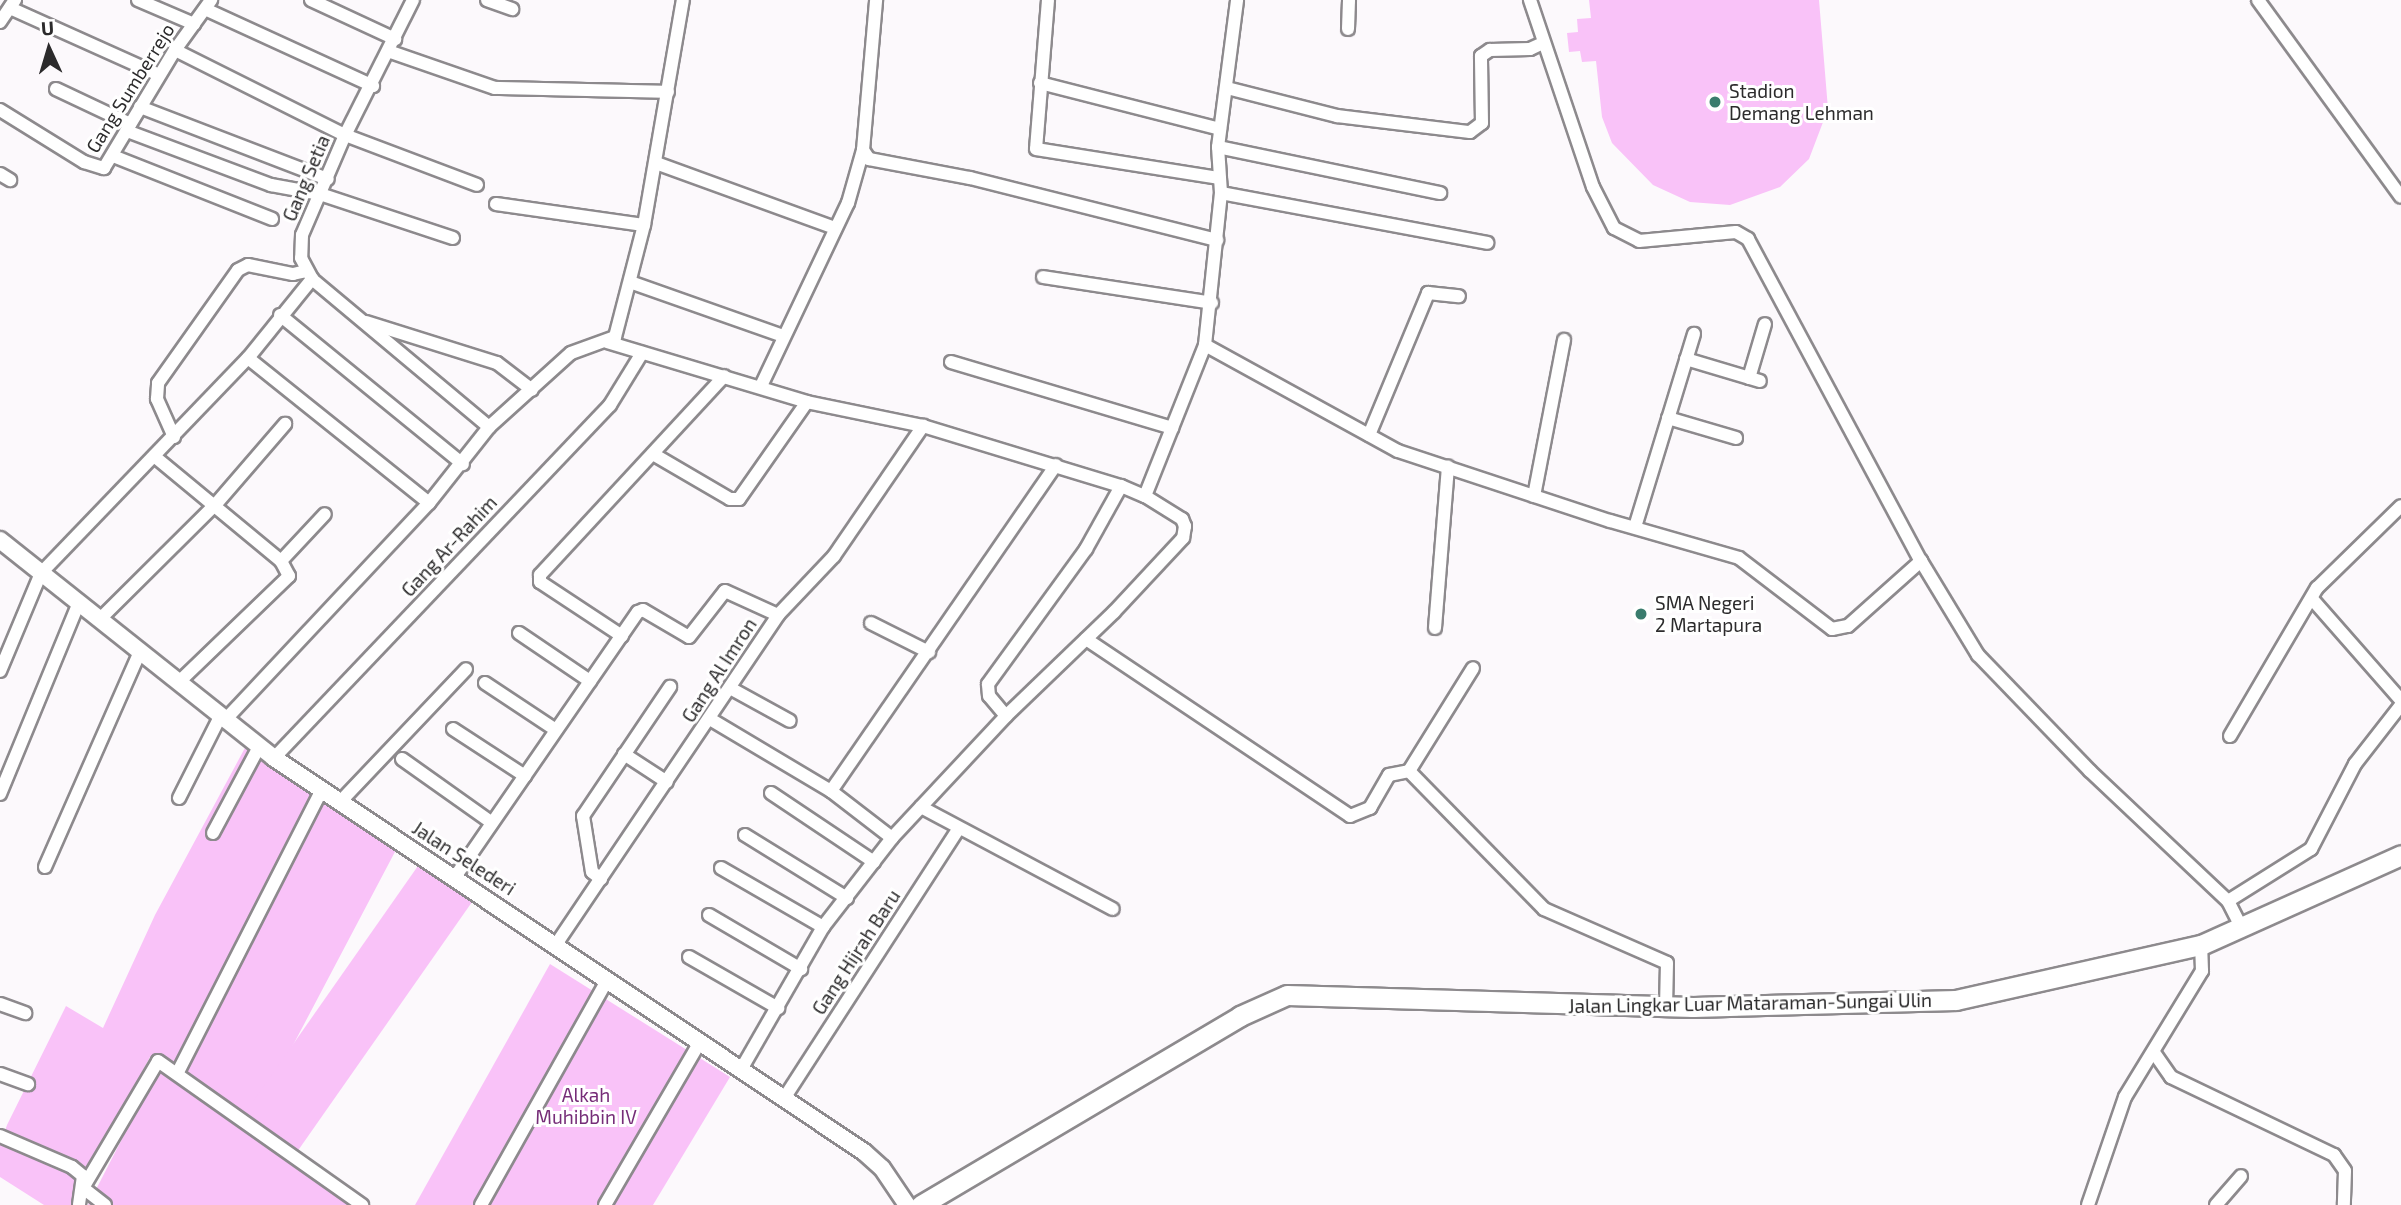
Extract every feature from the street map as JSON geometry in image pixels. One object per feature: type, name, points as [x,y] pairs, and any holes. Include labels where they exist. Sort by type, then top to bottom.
[{"type":"main road","name":"Jalan Lingkar Luar Mataraman-Sungai Ulin","points":[[921,1205],[1240,1016],[1287,995],[1666,1007],[1956,1000],[2201,945],[2401,856]]},
{"type":"street","points":[[138,0],[194,24]]},
{"type":"street","points":[[312,0],[395,39]]},
{"type":"street","name":"Gang Setia","points":[[309,275],[301,258],[302,235],[345,135],[373,86],[413,0]]},
{"type":"street","points":[[486,0],[512,9]]},
{"type":"street","points":[[179,798],[223,718],[429,503],[463,464],[489,427],[571,353],[615,337],[644,225],[683,0]]},
{"type":"street","points":[[761,386],[835,228],[863,150],[876,0]]},
{"type":"street","points":[[1048,0],[1035,149],[1220,178]]},
{"type":"street","points":[[1145,496],[1205,345],[1212,303],[1221,193],[1218,147],[1237,0]]},
{"type":"street","points":[[1348,29],[1349,0]]},
{"type":"street","points":[[1530,0],[1593,187],[1614,228],[1639,241],[1736,232],[1748,239],[1921,561],[1989,669],[2228,901],[2242,928]]},
{"type":"street","points":[[2258,0],[2401,197]]},
{"type":"street","points":[[0,22],[13,4],[159,75]]},
{"type":"street","points":[[208,4],[373,86]]},
{"type":"street","name":"Gang Sumberrejo","points":[[0,110],[97,168],[104,168],[159,75],[208,4]]},
{"type":"street","points":[[1227,88],[1337,116],[1470,132],[1482,123],[1480,56],[1490,50],[1530,49],[1544,43]]},
{"type":"street","points":[[175,50],[345,135],[477,186]]},
{"type":"street","points":[[388,51],[495,88],[668,92]]},
{"type":"street","points":[[1040,83],[1220,129]]},
{"type":"street","points":[[55,89],[129,127],[271,185],[320,194],[453,238]]},
{"type":"street","points":[[140,107],[328,179]]},
{"type":"street","points":[[1218,147],[1440,193]]},
{"type":"street","points":[[863,150],[869,159],[970,178],[1217,240]]},
{"type":"street","points":[[113,156],[272,219]]},
{"type":"street","points":[[656,163],[835,228]]},
{"type":"street","points":[[1221,193],[1487,243]]},
{"type":"street","points":[[496,204],[644,225]]},
{"type":"street","points":[[174,437],[157,399],[158,383],[238,270],[248,265],[309,275],[489,427]]},
{"type":"street","points":[[0,671],[41,573],[248,358],[309,275]]},
{"type":"street","points":[[1044,277],[1212,303]]},
{"type":"street","points":[[629,282],[783,336]]},
{"type":"street","points":[[1369,435],[1428,293],[1459,296]]},
{"type":"street","points":[[280,315],[463,464]]},
{"type":"street","points":[[360,320],[497,363],[532,390]]},
{"type":"street","points":[[1686,359],[1754,379],[1765,324]]},
{"type":"street","points":[[1635,527],[1694,334]]},
{"type":"street","points":[[1534,496],[1564,340]]},
{"type":"street","points":[[607,342],[761,386],[807,402],[923,426],[1056,465],[1145,496],[1182,519],[1183,538],[1086,639],[1006,716],[892,838],[823,927],[801,970],[742,1068]]},
{"type":"street","points":[[1205,345],[1398,451],[1534,496],[1739,558],[1839,630],[1921,561]]},
{"type":"street","name":"Gang Ar-Rahim","points":[[274,758],[610,405],[642,353]]},
{"type":"street","points":[[248,358],[429,503]]},
{"type":"street","points":[[951,362],[1172,428]]},
{"type":"street","points":[[622,636],[540,582],[540,577],[724,376]]},
{"type":"street","points":[[653,454],[735,500],[745,494],[807,402]]},
{"type":"street","points":[[1668,418],[1736,438]]},
{"type":"street","points":[[99,620],[216,504],[285,424]]},
{"type":"street","name":"Gang Al Imron","points":[[557,943],[778,615],[834,556],[923,426]]},
{"type":"street","points":[[154,456],[216,504],[281,561],[289,576],[179,682]]},
{"type":"street","points":[[831,792],[1056,465]]},
{"type":"street","points":[[1435,628],[1448,467]]},
{"type":"street","points":[[1006,716],[989,696],[988,684],[1086,549],[1121,486]]},
{"type":"street","points":[[2230,736],[2313,600],[2316,588],[2401,506]]},
{"type":"street","points":[[281,561],[325,514]]},
{"type":"street","name":"Jalan Selederi","points":[[0,540],[274,758],[557,943],[785,1097],[873,1160],[906,1205]]},
{"type":"street","points":[[455,877],[590,681],[643,610],[689,637],[725,591],[778,615]]},
{"type":"street","points":[[2228,901],[2311,849],[2355,764],[2401,703],[2313,600]]},
{"type":"street","points":[[0,794],[79,602]]},
{"type":"street","points":[[871,622],[929,652]]},
{"type":"street","points":[[519,633],[590,681]]},
{"type":"street","points":[[1086,639],[1350,816],[1370,808],[1389,775],[1409,771],[1473,668]]},
{"type":"street","points":[[45,867],[141,652]]},
{"type":"street","points":[[340,802],[466,669]]},
{"type":"street","points":[[485,683],[556,730]]},
{"type":"street","points":[[601,879],[592,872],[583,816],[670,687]]},
{"type":"street","points":[[730,688],[790,721]]},
{"type":"street","points":[[710,719],[831,792],[892,838]]},
{"type":"street","points":[[453,729],[524,776]]},
{"type":"street","points":[[212,833],[259,747]]},
{"type":"street","points":[[624,754],[667,782]]},
{"type":"street","points":[[402,760],[492,823]]},
{"type":"street","points":[[1409,771],[1544,909],[1667,963],[1666,1007]]},
{"type":"street","points":[[178,1072],[322,789]]},
{"type":"street","points":[[771,793],[874,862]]},
{"type":"street","points":[[921,807],[1114,909]]},
{"type":"street","name":"Gang Hijrah Baru","points":[[785,1097],[960,828]]},
{"type":"street","points":[[745,835],[847,898]]},
{"type":"street","points":[[721,868],[823,927]]},
{"type":"street","points":[[709,915],[801,970]]},
{"type":"street","points":[[2088,1205],[2115,1120],[2202,971],[2201,945]]},
{"type":"street","points":[[689,957],[778,1008]]},
{"type":"street","points":[[481,1205],[608,979]]},
{"type":"street","points":[[0,1004],[25,1013]]},
{"type":"street","points":[[605,1205],[700,1042]]},
{"type":"street","points":[[2155,1055],[2171,1077],[2334,1155],[2345,1171],[2344,1205]]},
{"type":"street","points":[[83,1188],[158,1061],[178,1072],[362,1205]]},
{"type":"street","points":[[0,1074],[28,1084]]},
{"type":"street","points":[[0,1136],[72,1167],[83,1176],[79,1205]]},
{"type":"street","points":[[2216,1205],[2241,1176]]},
{"type":"street","points":[[83,1188],[105,1205]]},
{"type":"green space","name":"Stadion Demang Lehman","points":[[1589,0],[1819,0],[1828,109],[1809,159],[1780,187],[1730,205],[1690,202],[1653,185],[1612,143],[1602,117],[1596,61],[1582,62],[1580,51],[1569,52],[1567,33],[1578,32],[1577,19],[1591,18]]},
{"type":"green space","points":[[246,746],[397,848],[253,1121],[217,1094],[150,1057],[71,1205],[44,1205],[0,1177],[0,1145],[7,1125],[66,1006],[103,1028],[155,915]]},
{"type":"green space","points":[[420,863],[473,900],[297,1152],[244,1114]]},
{"type":"green space","name":"Alkah Muhibbin IV","points":[[550,964],[730,1077],[653,1205],[415,1205]]},
{"type":"green space","points":[[159,1067],[267,1142],[349,1205],[88,1205]]},
{"type":"place","name":"Stadion Demang Lehman","points":[[1715,102]]},
{"type":"place","name":"SMA Negeri 2 Martapura","points":[[1641,614]]}]
